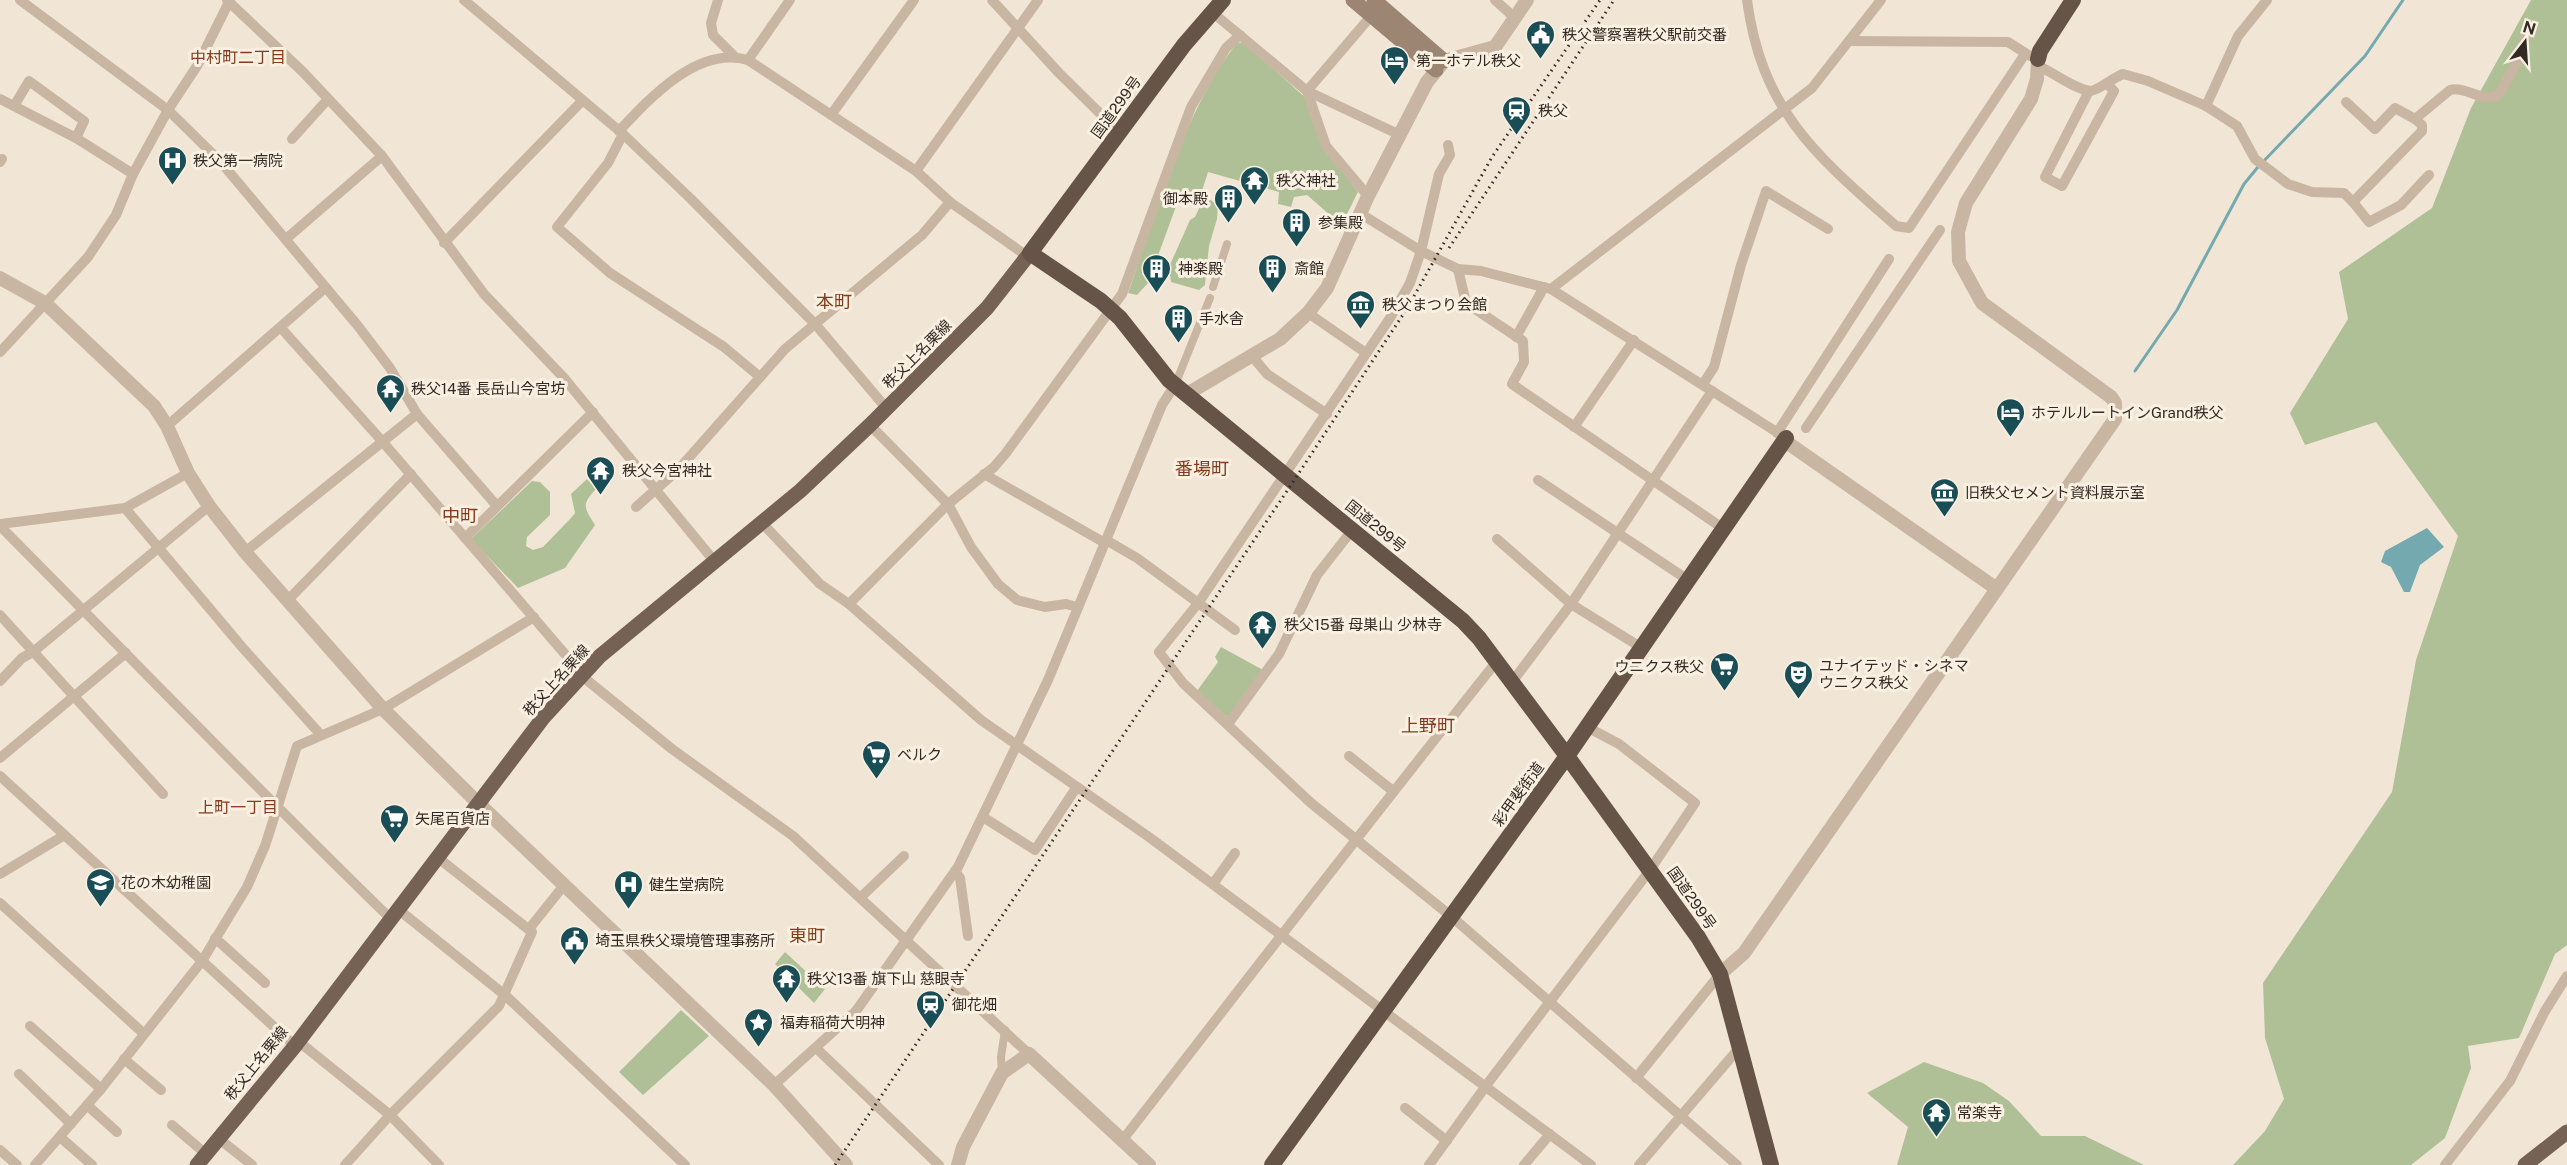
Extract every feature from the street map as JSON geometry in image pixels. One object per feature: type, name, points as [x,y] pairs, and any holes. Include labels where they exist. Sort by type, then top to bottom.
[{"type":"highway","points":[[2034,60],[2073,0]]},
{"type":"highway","name":"国道299号","points":[[1218,6],[1184,45],[1029,254],[1110,308],[1181,390],[1463,621],[1497,661],[1698,937],[1720,974],[1772,1165]]},
{"type":"highway","name":"彩甲斐街道","points":[[1272,1165],[1568,756],[1724,530],[1783,437]]},
{"type":"main road","points":[[1353,0],[1378,5],[1440,66]]},
{"type":"main road","name":"秩父上名栗線","points":[[202,1160],[297,1043],[543,718],[581,674],[762,523],[870,425],[987,308],[1029,254]]},
{"type":"main road","points":[[2525,1165],[2567,1132]]},
{"type":"street","points":[[20,0],[168,110],[220,160],[390,368],[417,414],[497,506]]},
{"type":"street","points":[[464,0],[621,133],[816,325],[887,409]]},
{"type":"street","points":[[718,0],[711,23],[713,35],[734,56]]},
{"type":"street","points":[[748,60],[790,0]]},
{"type":"street","points":[[831,115],[914,0]]},
{"type":"street","points":[[992,0],[1059,73],[1120,133]]},
{"type":"street","points":[[916,171],[1038,0]]},
{"type":"street","points":[[1495,0],[1515,18]]},
{"type":"street","points":[[774,1085],[817,1049],[856,1011],[955,871],[1048,680],[1162,405],[1181,390],[1252,356],[1280,339],[1308,313],[1327,288],[1368,196],[1440,66],[1495,47],[1527,0]]},
{"type":"street","points":[[1747,0],[1751,28],[1759,55],[1771,88],[1783,110],[1803,139],[1826,164],[1896,226],[1909,228],[2034,60]]},
{"type":"street","points":[[1516,337],[1548,288],[1812,88],[1881,0]]},
{"type":"street","points":[[2206,106],[2238,36],[2267,0]]},
{"type":"street","points":[[0,352],[88,257],[116,215],[133,174],[168,110],[197,66],[229,1],[328,99],[381,156],[484,294],[537,347],[657,489],[715,562]]},
{"type":"street","points":[[1307,91],[1378,5]]},
{"type":"street","points":[[1218,6],[1239,35],[1307,91],[1400,135]]},
{"type":"street","points":[[2415,120],[2453,88],[2487,98],[2496,97],[2519,59],[2527,30]]},
{"type":"street","points":[[849,604],[948,504],[994,467],[1012,446],[1126,286],[1191,107],[1226,48],[1239,35]]},
{"type":"street","points":[[1849,41],[2008,42],[2089,92]]},
{"type":"street","points":[[760,376],[724,347],[610,273],[557,227],[608,163],[621,133],[662,87],[709,60],[734,56],[748,60],[916,171],[950,202],[1029,254]]},
{"type":"street","points":[[1636,1077],[1720,974],[1744,953],[2115,419],[2117,412],[2111,397],[1982,303],[1959,261],[1958,232],[1966,203],[2031,99],[2034,60]]},
{"type":"street","points":[[2107,84],[2115,91],[2062,186],[2044,177],[2089,92],[2127,74],[2206,106],[2237,126],[2254,159],[2288,184],[2312,192],[2344,193],[2369,222],[2401,205],[2429,175]]},
{"type":"street","points":[[14,106],[29,81],[84,121],[76,138]]},
{"type":"street","points":[[1307,91],[1326,146],[1368,196]]},
{"type":"street","points":[[0,99],[76,138],[133,174]]},
{"type":"street","points":[[292,139],[328,99]]},
{"type":"street","points":[[444,243],[582,101]]},
{"type":"street","points":[[2346,102],[2375,129],[2395,108],[2422,125],[2422,131],[2354,202]]},
{"type":"street","points":[[1448,145],[1450,154],[1439,174],[1421,251],[1410,283],[1286,476],[1199,603],[1159,651],[1183,683],[1311,803],[1452,917],[1737,1165]]},
{"type":"street","points":[[286,239],[381,156]]},
{"type":"street","points":[[1512,682],[1570,604],[1653,479],[1708,387],[1741,265],[1766,191],[1828,229]]},
{"type":"street","points":[[636,507],[678,470],[785,349],[922,235],[950,202]]},
{"type":"street","points":[[1361,214],[1421,251],[1458,269],[1481,271],[1548,288],[1634,340],[1783,437],[1997,589]]},
{"type":"street","points":[[1806,428],[1940,230]]},
{"type":"street","points":[[1181,390],[1227,244]]},
{"type":"street","points":[[1783,437],[1889,259]]},
{"type":"street","points":[[1458,269],[1466,303],[1523,341],[1524,362],[1512,384],[1724,530]]},
{"type":"street","points":[[0,278],[45,303],[154,406],[167,426],[188,473],[209,506],[245,552],[383,709],[478,804],[565,884],[774,1085],[846,1165]]},
{"type":"street","points":[[167,426],[325,288]]},
{"type":"street","points":[[1308,313],[1366,353]]},
{"type":"street","points":[[281,328],[411,474],[581,674],[645,728],[793,836],[1005,1030],[1121,1142],[1149,1165]]},
{"type":"street","points":[[1574,427],[1634,340]]},
{"type":"street","points":[[1252,356],[1267,374],[1327,414]]},
{"type":"street","points":[[465,538],[593,412]]},
{"type":"street","points":[[245,552],[417,414]]},
{"type":"street","points":[[870,425],[948,504],[971,547],[998,584],[1017,600],[1045,607],[1066,604],[1077,607]]},
{"type":"street","points":[[0,525],[125,508],[188,473]]},
{"type":"street","points":[[288,600],[411,474]]},
{"type":"street","points":[[984,474],[1137,558],[1234,630]]},
{"type":"street","points":[[1538,480],[1688,580]]},
{"type":"street","points":[[0,681],[22,658],[33,652],[82,609],[209,506]]},
{"type":"street","points":[[125,508],[320,734]]},
{"type":"street","points":[[762,523],[820,584],[849,604],[950,695],[1016,747],[1149,837],[1591,1165]]},
{"type":"street","points":[[0,525],[277,805],[291,822],[396,915],[506,996],[685,1165]]},
{"type":"street","points":[[1228,724],[1279,654],[1317,575],[1353,529]]},
{"type":"street","points":[[1497,539],[1570,604],[1642,648]]},
{"type":"street","points":[[0,615],[72,697],[163,794]]},
{"type":"street","points":[[35,1165],[101,1089],[202,961],[247,887],[265,846],[297,746],[320,734],[383,709],[534,617]]},
{"type":"street","points":[[0,758],[126,653]]},
{"type":"street","points":[[1121,1142],[1356,838],[1497,661]]},
{"type":"street","points":[[1429,1165],[1485,1087],[1650,870],[1695,803],[1619,744],[1587,727]]},
{"type":"street","points":[[1349,756],[1393,791]]},
{"type":"street","points":[[0,776],[202,961],[297,1043],[390,1115],[439,1165]]},
{"type":"street","points":[[983,817],[1035,850],[1076,788]]},
{"type":"street","points":[[0,874],[63,836]]},
{"type":"street","points":[[1213,884],[1235,853]]},
{"type":"street","points":[[861,897],[904,856]]},
{"type":"street","points":[[345,1165],[390,1115],[499,1006],[506,996],[532,932],[437,857]]},
{"type":"street","points":[[955,871],[960,878],[968,936]]},
{"type":"street","points":[[529,929],[565,884]]},
{"type":"street","points":[[0,903],[144,1033]]},
{"type":"street","points":[[215,938],[265,983]]},
{"type":"street","points":[[2445,1165],[2510,1081],[2567,976]]},
{"type":"street","points":[[30,1026],[101,1089]]},
{"type":"street","points":[[1002,1073],[1001,1057],[1005,1030]]},
{"type":"street","points":[[1639,1165],[1740,1047]]},
{"type":"street","points":[[817,1049],[939,1165]]},
{"type":"street","points":[[958,1165],[963,1147],[1002,1073],[1029,1054]]},
{"type":"street","points":[[124,1059],[161,1090]]},
{"type":"street","points":[[19,1074],[71,1124]]},
{"type":"street","points":[[87,1105],[117,1132]]},
{"type":"street","points":[[1405,1108],[1447,1141]]},
{"type":"street","points":[[172,1125],[202,1160]]},
{"type":"street","points":[[1524,1165],[1550,1134]]},
{"type":"street","points":[[60,1137],[92,1165]]},
{"type":"street","points":[[218,1138],[252,1165]]},
{"type":"street","points":[[0,1150],[17,1165]]},
{"type":"green space","points":[[2531,0],[2567,0],[2567,945],[2555,954],[2519,1038],[2468,1046],[2471,1068],[2445,1138],[2411,1165],[2233,1165],[2265,1131],[2284,1099],[2265,1038],[2263,983],[2392,792],[2416,660],[2458,536],[2376,422],[2305,445],[2290,413],[2348,319],[2339,272],[2432,208],[2471,108]]},
{"type":"green space","points":[[1237,43],[1244,43],[1307,99],[1323,147],[1358,192],[1344,220],[1330,215],[1307,195],[1294,197],[1291,207],[1278,204],[1279,192],[1208,172],[1201,194],[1218,205],[1217,219],[1209,246],[1205,285],[1199,290],[1171,282],[1169,267],[1190,220],[1195,217],[1202,202],[1182,190],[1148,283],[1137,295],[1128,293],[1161,196],[1187,130],[1218,70]]},
{"type":"green space","points":[[587,479],[596,489],[586,503],[588,514],[595,525],[565,568],[518,588],[471,539],[532,481],[540,482],[550,492],[550,515],[527,537],[526,546],[533,550],[543,547],[575,513],[571,494]]},
{"type":"green space","points":[[1221,647],[1263,670],[1228,718],[1197,691],[1218,662],[1215,657]]},
{"type":"green space","points":[[785,952],[825,989],[814,1003],[775,964]]},
{"type":"green space","points":[[681,1010],[709,1036],[643,1095],[619,1072]]},
{"type":"green space","points":[[1924,1062],[1983,1083],[2009,1101],[2041,1136],[2085,1136],[2144,1165],[1897,1165],[1908,1127],[1867,1093]]},
{"type":"water","points":[[2427,528],[2444,547],[2420,565],[2410,592],[2404,592],[2391,567],[2381,562],[2385,551]]},
{"type":"waterway","points":[[2135,371],[2177,310],[2244,184],[2365,56],[2403,0]]},
{"type":"railway","points":[[835,1165],[1408,307],[1492,157],[1600,0]]},
{"type":"railway","points":[[1449,248],[1614,0]]},
{"type":"place","name":"秩父警察署秩父駅前交番","points":[[1541,60]]},
{"type":"place","name":"第一ホテル秩父","points":[[1395,86]]},
{"type":"place","name":"秩父","points":[[1517,136]]},
{"type":"place","name":"秩父第一病院","points":[[172,186]]},
{"type":"place","name":"秩父神社","points":[[1255,206]]},
{"type":"place","name":"御本殿","points":[[1229,224]]},
{"type":"place","name":"参集殿","points":[[1297,248]]},
{"type":"place","name":"神楽殿","points":[[1157,294]]},
{"type":"place","name":"斎館","points":[[1273,294]]},
{"type":"place","name":"秩父まつり会館","points":[[1361,330]]},
{"type":"place","name":"手水舎","points":[[1178,344]]},
{"type":"place","name":"秩父14番 長岳山今宮坊","points":[[390,414]]},
{"type":"place","name":"ホテルルートインGrand秩父","points":[[2010,438]]},
{"type":"place","name":"秩父今宮神社","points":[[601,496]]},
{"type":"place","name":"旧秩父セメント資料展示室","points":[[1944,518]]},
{"type":"place","name":"秩父15番 母巣山 少林寺","points":[[1263,650]]},
{"type":"place","name":"ウニクス秩父","points":[[1725,692]]},
{"type":"place","name":"ユナイテッド・シネマ ウニクス秩父","points":[[1798,700]]},
{"type":"place","name":"ベルク","points":[[876,780]]},
{"type":"place","name":"矢尾百貨店","points":[[394,844]]},
{"type":"place","name":"花の木幼稚園","points":[[100,908]]},
{"type":"place","name":"健生堂病院","points":[[628,910]]},
{"type":"place","name":"埼玉県秩父環境管理事務所","points":[[574,966]]},
{"type":"place","name":"秩父13番 旗下山 慈眼寺","points":[[786,1004]]},
{"type":"place","name":"御花畑","points":[[931,1030]]},
{"type":"place","name":"福寿稲荷大明神","points":[[759,1048]]},
{"type":"place","name":"常楽寺","points":[[1936,1138]]},
{"type":"district","name":"中村町二丁目","points":[[238,57]]},
{"type":"district","name":"本町","points":[[834,301]]},
{"type":"district","name":"番場町","points":[[1202,468]]},
{"type":"district","name":"中町","points":[[460,515]]},
{"type":"district","name":"上野町","points":[[1428,725]]},
{"type":"district","name":"上町一丁目","points":[[238,807]]},
{"type":"district","name":"東町","points":[[807,935]]}]
